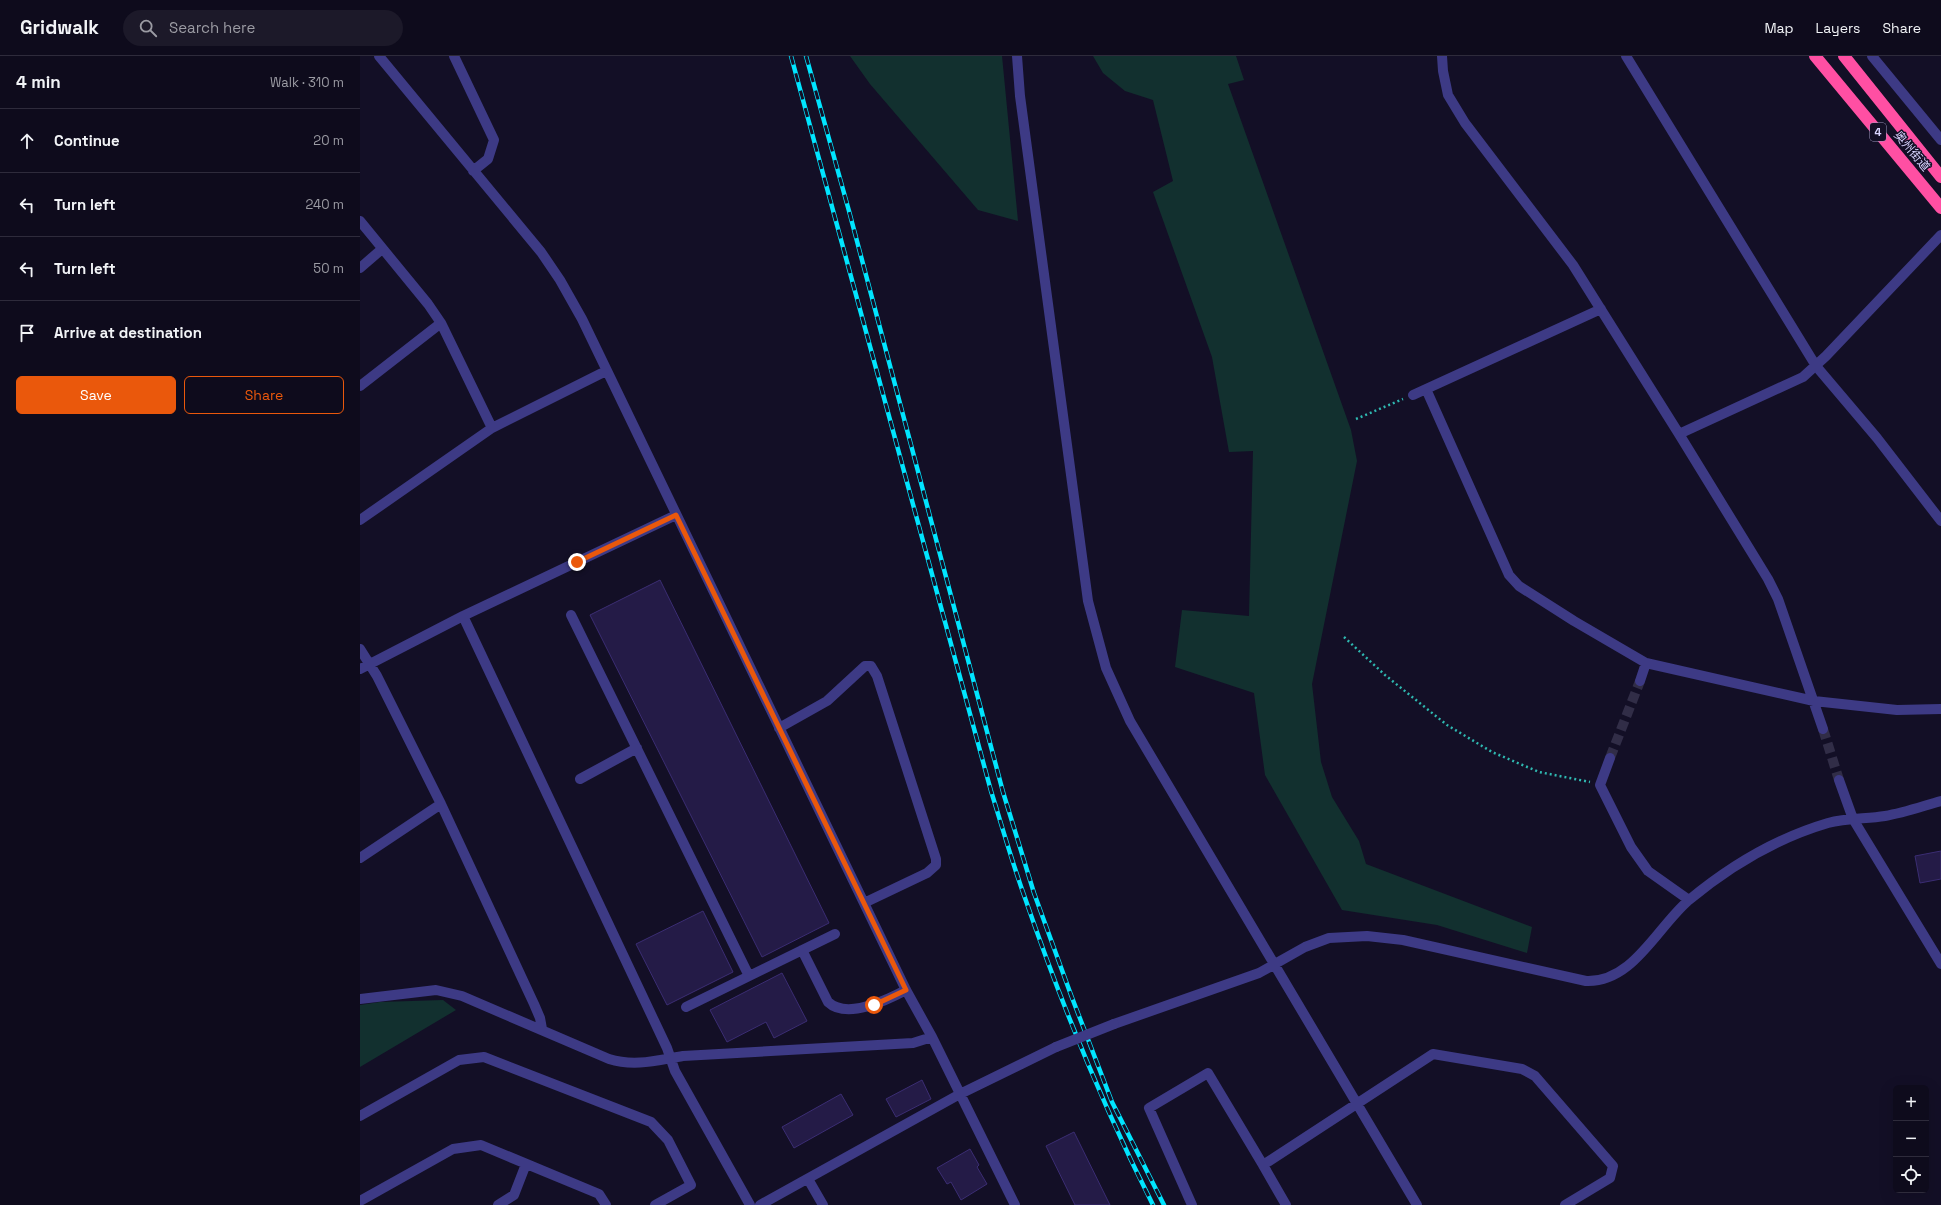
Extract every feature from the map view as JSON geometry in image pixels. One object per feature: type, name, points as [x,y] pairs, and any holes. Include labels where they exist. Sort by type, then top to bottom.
[{"type":"highway","name":"奥州街道","points":[[1815,56],[1941,208]]},
{"type":"highway","name":"奥州街道","points":[[1844,56],[1940,173]]},
{"type":"street","points":[[379,56],[541,252],[560,280],[582,319],[906,990],[932,1037],[1015,1205]]},
{"type":"street","points":[[454,56],[494,140],[488,159],[473,171]]},
{"type":"street","points":[[1017,56],[1020,96],[1058,388],[1088,601],[1106,668],[1130,721],[1275,965],[1355,1104],[1417,1205]]},
{"type":"street","points":[[1442,56],[1443,71],[1448,95],[1465,123],[1573,265],[1680,434],[1775,593],[1823,729]]},
{"type":"street","points":[[1626,56],[1816,366],[1877,438],[1941,521]]},
{"type":"street","points":[[1872,56],[1941,140]]},
{"type":"street","points":[[360,220],[428,304],[441,323],[492,428]]},
{"type":"street","points":[[1680,434],[1803,377],[1816,366],[1941,235]]},
{"type":"street","points":[[360,268],[382,249]]},
{"type":"street","points":[[1413,395],[1601,309]]},
{"type":"street","points":[[360,386],[441,323]]},
{"type":"street","points":[[360,520],[492,428],[606,371]]},
{"type":"street","points":[[1426,389],[1509,575],[1519,586],[1574,621],[1646,663],[1745,687],[1814,701],[1897,710],[1941,709]]},
{"type":"street","points":[[360,669],[369,663],[463,616],[676,515]]},
{"type":"street","points":[[571,615],[749,976]]},
{"type":"street","points":[[463,616],[667,1048],[675,1071],[750,1205]]},
{"type":"street","points":[[360,649],[369,663],[441,804],[534,1004],[540,1018],[542,1029]]},
{"type":"street","points":[[1640,681],[1646,663]]},
{"type":"street","points":[[779,728],[827,701],[866,666],[871,666],[877,676],[936,859],[936,865],[927,873],[864,903]]},
{"type":"street","points":[[580,779],[637,748]]},
{"type":"street","points":[[1610,758],[1600,784],[1631,847],[1648,871],[1689,900]]},
{"type":"street","points":[[1839,780],[1854,819],[1941,964]]},
{"type":"street","points":[[760,1205],[960,1094],[1056,1047],[1114,1024],[1259,973],[1305,946],[1329,938],[1367,936],[1403,940],[1586,981],[1597,981],[1617,974],[1630,966],[1689,900],[1741,863],[1778,840],[1829,823],[1887,816],[1941,802]]},
{"type":"street","points":[[360,858],[441,804]]},
{"type":"street","points":[[686,1007],[835,934]]},
{"type":"street","points":[[802,950],[828,1002],[833,1006],[840,1008],[867,1007],[883,1002],[906,990]]},
{"type":"street","points":[[360,999],[436,990],[462,996],[621,1063],[644,1063],[683,1056],[913,1043],[932,1037]]},
{"type":"street","points":[[1263,1165],[1433,1054],[1522,1069],[1535,1076],[1613,1166],[1610,1178],[1565,1205]]},
{"type":"street","points":[[360,1116],[459,1060],[484,1057],[650,1122],[668,1140],[691,1185],[667,1202],[655,1205]]},
{"type":"street","points":[[1192,1205],[1149,1108],[1208,1073],[1286,1205]]},
{"type":"street","points":[[360,1201],[453,1149],[481,1145],[599,1194],[606,1205]]},
{"type":"street","points":[[498,1205],[514,1195],[526,1164]]},
{"type":"street","points":[[808,1179],[823,1205]]},
{"type":"path","points":[[1356,419],[1413,395]]},
{"type":"path","points":[[1344,637],[1385,675],[1447,725],[1492,752],[1539,772],[1600,784]]},
{"type":"green space","points":[[850,56],[1002,56],[1018,221],[978,210],[870,84]]},
{"type":"green space","points":[[1093,56],[1236,56],[1244,80],[1228,84],[1351,430],[1357,461],[1312,684],[1321,762],[1332,797],[1359,841],[1366,864],[1532,927],[1527,953],[1437,925],[1342,910],[1265,775],[1254,693],[1175,667],[1182,610],[1249,616],[1253,451],[1229,452],[1212,357],[1153,192],[1173,181],[1153,100],[1125,91],[1103,73]]},
{"type":"green space","points":[[443,1000],[456,1010],[360,1067],[360,1005],[380,1002]]},
{"type":"building","points":[[660,580],[829,923],[762,957],[590,615]]},
{"type":"building","points":[[1941,851],[1941,879],[1920,883],[1915,856]]},
{"type":"building","points":[[703,911],[733,972],[667,1005],[636,944]]},
{"type":"building","points":[[782,973],[807,1021],[774,1038],[766,1022],[727,1042],[710,1010]]},
{"type":"building","points":[[922,1080],[931,1099],[896,1117],[886,1099]]},
{"type":"building","points":[[841,1094],[853,1115],[794,1148],[782,1127]]},
{"type":"building","points":[[1074,1132],[1110,1205],[1075,1205],[1046,1146]]},
{"type":"building","points":[[970,1149],[979,1165],[977,1167],[987,1184],[961,1200],[951,1182],[947,1184],[937,1168]]},
{"type":"tunnel","points":[[1610,758],[1640,681]]},
{"type":"tunnel","points":[[1823,729],[1839,780]]},
{"type":"railway","points":[[791,56],[991,791],[1011,858],[1068,1015],[1100,1092],[1153,1205]]},
{"type":"railway","points":[[806,56],[849,211],[1003,792],[1034,893],[1112,1102],[1164,1205]]},
{"type":"route","points":[[577,562],[676,515],[906,990],[874,1005]]}]
